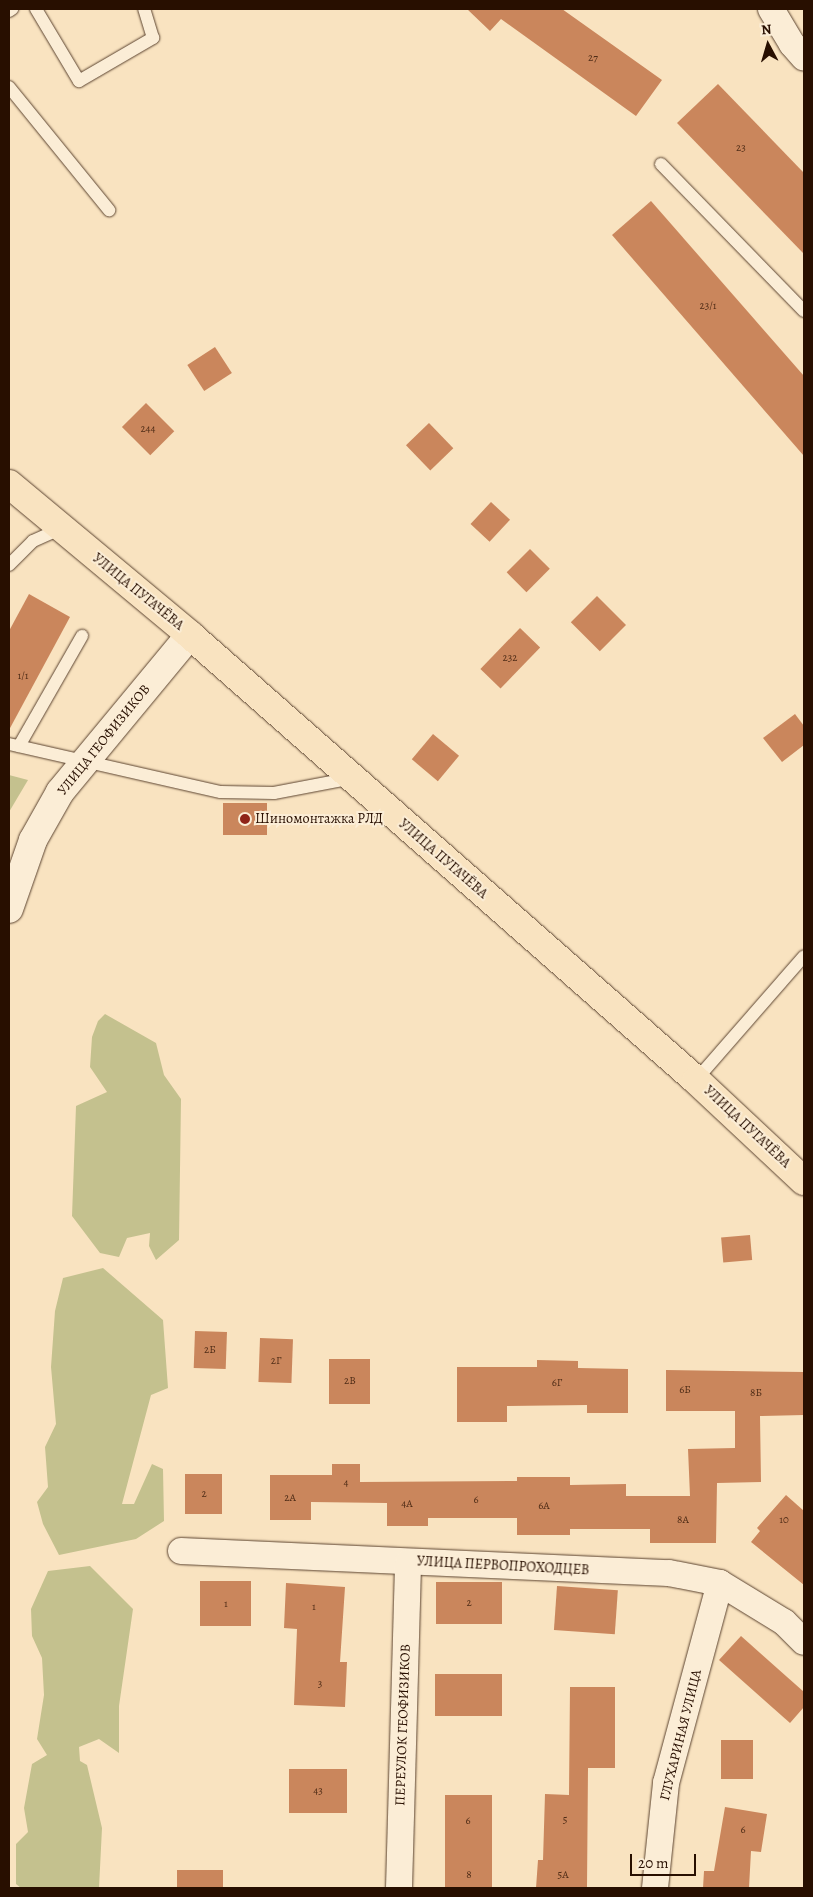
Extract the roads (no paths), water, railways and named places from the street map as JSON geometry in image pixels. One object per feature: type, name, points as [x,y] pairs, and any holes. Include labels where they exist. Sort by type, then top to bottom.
[{"type":"main road","name":"УЛИЦА ПУГАЧЁВА","points":[[9,484],[60,529],[190,635],[696,1080],[804,1181]]},
{"type":"street","points":[[771,9],[792,44],[804,58]]},
{"type":"street","name":"УЛИЦА ГЕОФИЗИКОВ","points":[[9,909],[33,840],[60,792],[84,760],[190,635]]},
{"type":"street","name":"УЛИЦА ПЕРВОПРОХОДЦЕВ","points":[[182,1551],[669,1573],[720,1583],[784,1622],[804,1642]]},
{"type":"street","name":"ПЕРЕУЛОК ГЕОФИЗИКОВ","points":[[399,1888],[408,1562]]},
{"type":"street","name":"ГЛУХАРИНАЯ УЛИЦА","points":[[655,1888],[666,1783],[720,1583]]},
{"type":"lane","points":[[36,9],[79,80],[153,38],[144,9]]},
{"type":"lane","points":[[9,87],[109,210]]},
{"type":"lane","points":[[661,164],[804,311]]},
{"type":"lane","points":[[9,565],[32,541],[60,529]]},
{"type":"lane","points":[[82,636],[14,745],[221,792],[274,793],[353,778]]},
{"type":"lane","points":[[696,1080],[804,956]]},
{"type":"place","name":"Шиномонтажка РЛД","points":[[245,819]]}]
